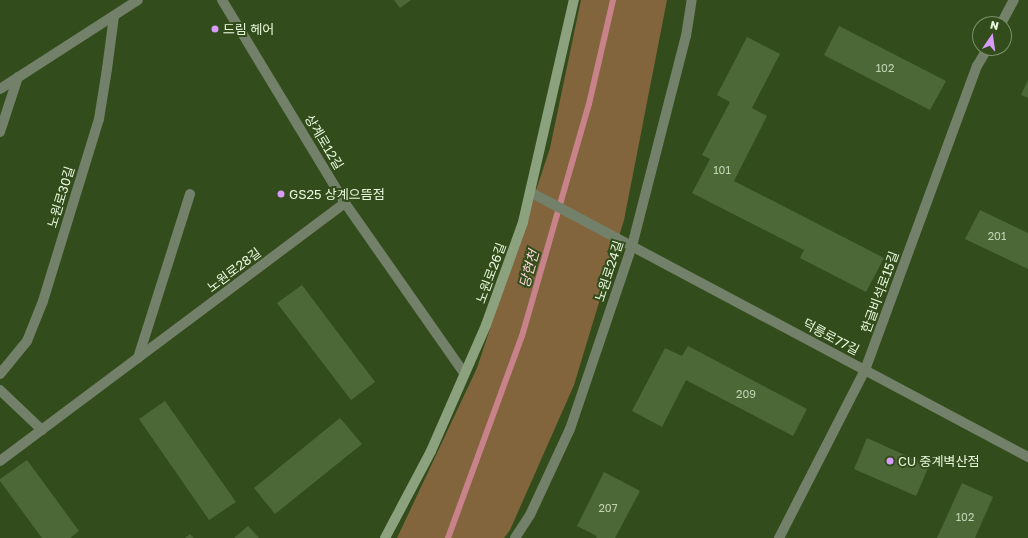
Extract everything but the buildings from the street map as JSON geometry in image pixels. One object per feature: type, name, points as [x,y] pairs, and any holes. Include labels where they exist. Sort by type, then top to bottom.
[{"type":"main road","name":"노원로26길","points":[[385,538],[431,451],[486,325],[534,194],[574,0]]},
{"type":"street","points":[[0,89],[138,0]]},
{"type":"street","name":"상계로12길","points":[[222,0],[345,203],[464,373]]},
{"type":"street","name":"노원로24길","points":[[515,538],[530,515],[570,429],[632,246],[684,44],[692,0]]},
{"type":"street","points":[[1005,16],[1014,0]]},
{"type":"street","name":"노원로30길","points":[[0,374],[27,341],[43,301],[98,119],[107,69],[114,16]]},
{"type":"street","name":"한글비석로15길","points":[[779,538],[865,370],[977,66],[983,56]]},
{"type":"street","points":[[0,132],[18,77]]},
{"type":"street","points":[[138,358],[190,194]]},
{"type":"street","name":"덕릉로77길","points":[[534,194],[1028,457]]},
{"type":"street","name":"노원로28길","points":[[0,461],[345,203]]},
{"type":"street","points":[[0,390],[42,430]]},
{"type":"shaded area","points":[[581,0],[667,0],[624,220],[574,385],[510,530],[504,538],[397,538],[477,368],[550,148]]},
{"type":"waterway","name":"당현천","points":[[448,538],[522,336],[589,104],[613,0]]},
{"type":"place","name":"드림 헤어","points":[[215,29]]},
{"type":"place","name":"GS25 상계으뜸점","points":[[281,194]]},
{"type":"place","name":"CU 중계벽산점","points":[[890,461]]}]
